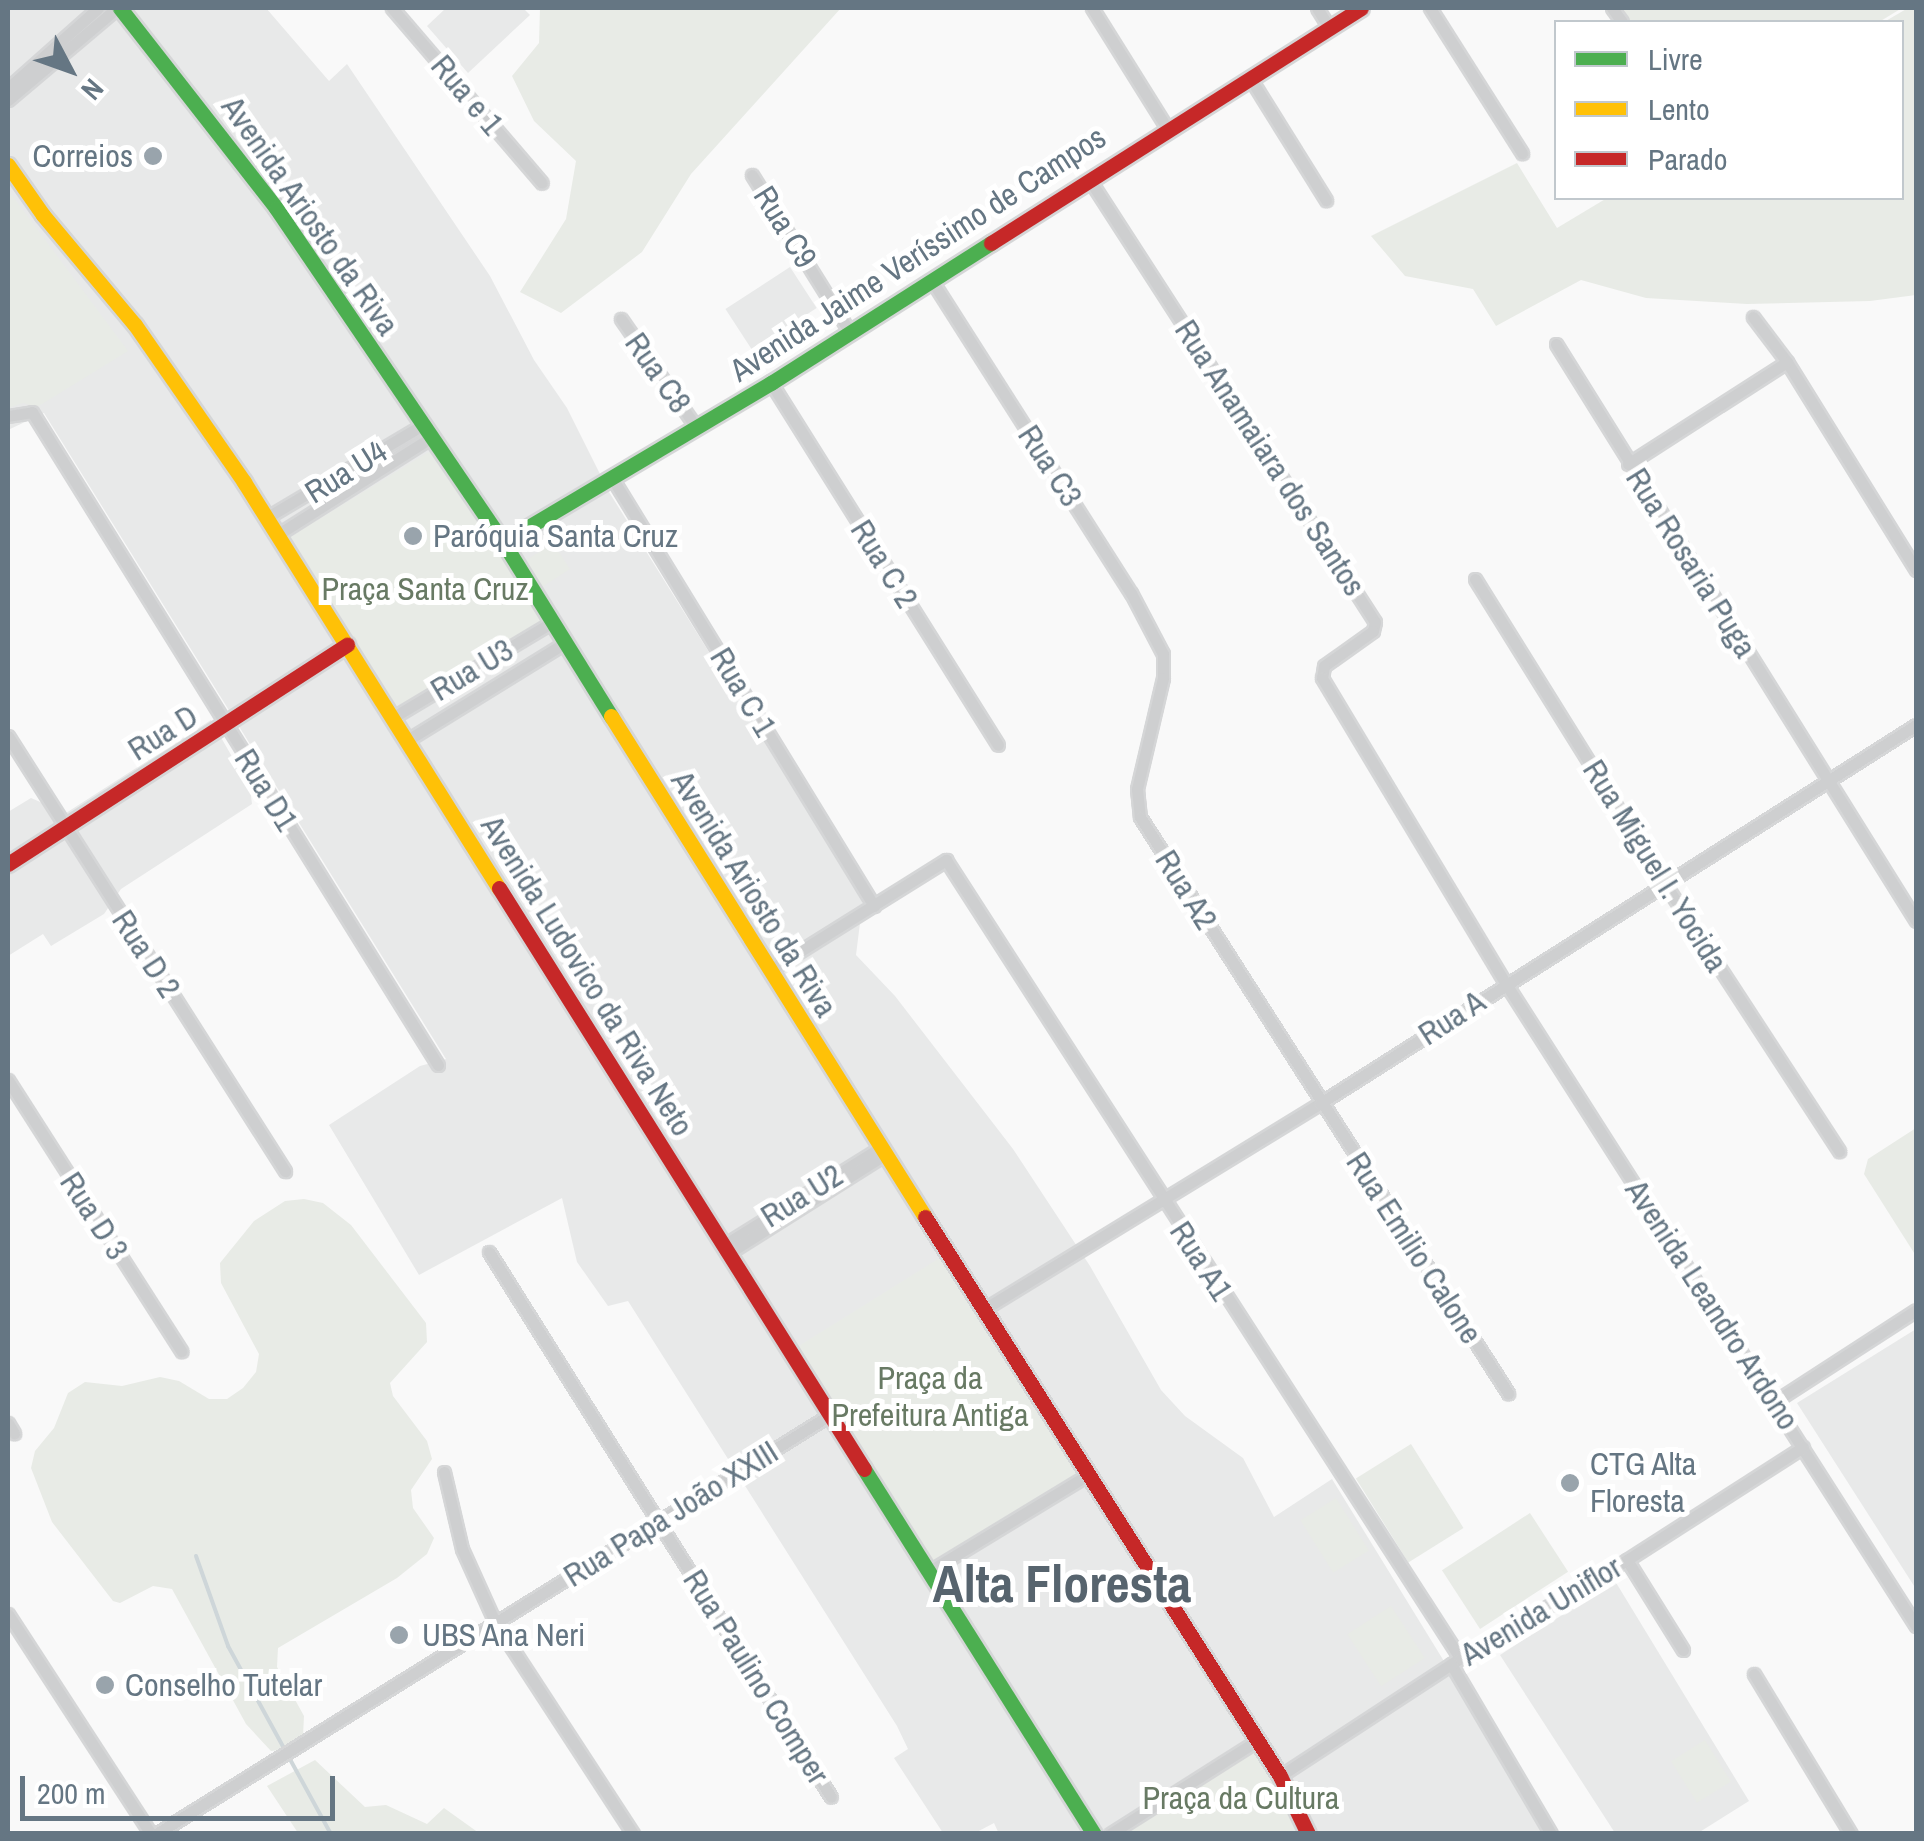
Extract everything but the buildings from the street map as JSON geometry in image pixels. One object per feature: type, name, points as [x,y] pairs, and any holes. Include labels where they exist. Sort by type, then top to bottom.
[{"type":"street","points":[[8,88],[98,8]]},
{"type":"street","points":[[8,100],[118,8]]},
{"type":"street","name":"Avenida Ariosto da Riva","points":[[118,8],[276,208],[503,542],[882,1152],[986,1308],[1255,1742],[1280,1776],[1308,1834]]},
{"type":"street","name":"Rua e 1","points":[[392,8],[542,184]]},
{"type":"street","points":[[1092,8],[1166,128]]},
{"type":"street","points":[[1317,8],[1330,27]]},
{"type":"street","name":"Avenida Jaime Veríssimo de Campos","points":[[503,542],[771,383],[1166,128],[1361,8]]},
{"type":"street","points":[[1430,8],[1522,152]]},
{"type":"street","points":[[1250,78],[1326,200]]},
{"type":"street","name":"Avenida Ludovico da Riva Neto","points":[[8,165],[135,325],[277,534],[1094,1834]]},
{"type":"street","name":"Rua C9","points":[[752,175],[849,331]]},
{"type":"street","name":"Rua Anamaiara dos Santos","points":[[1089,179],[1375,622],[1373,631],[1324,666],[1322,678],[1506,984]]},
{"type":"street","name":"Rua C3","points":[[932,281],[1131,593],[1163,654]]},
{"type":"street","points":[[1753,317],[1787,362],[1916,570]]},
{"type":"street","name":"Rua C8","points":[[620,319],[696,428]]},
{"type":"street","name":"Rua Rosaria Puga","points":[[1556,344],[1916,922]]},
{"type":"street","points":[[1628,464],[1787,362]]},
{"type":"street","name":"Rua C 2","points":[[771,383],[998,745]]},
{"type":"street","name":"Rua D1","points":[[8,416],[32,412],[438,1065]]},
{"type":"street","name":"Rua U4","points":[[266,518],[428,430]]},
{"type":"street","name":"Rua U4","points":[[277,534],[356,484],[428,430]]},
{"type":"street","points":[[350,470],[356,484]]},
{"type":"street","name":"Rua C 1","points":[[612,478],[874,906]]},
{"type":"street","name":"Rua Miguel I. Yocida","points":[[1475,579],[1665,884],[1839,1150]]},
{"type":"street","name":"Rua U3","points":[[392,718],[550,622]]},
{"type":"street","name":"Rua U3","points":[[406,741],[563,644]]},
{"type":"street","name":"Rua D","points":[[8,864],[347,645]]},
{"type":"street","name":"Rua A2","points":[[1163,654],[1163,678],[1137,789],[1140,817],[1320,1104]]},
{"type":"street","name":"Rua A","points":[[986,1308],[1320,1104],[1916,726]]},
{"type":"street","name":"Rua D 2","points":[[8,736],[285,1171]]},
{"type":"street","name":"Rua A1","points":[[874,906],[946,860],[1456,1661],[1552,1834]]},
{"type":"street","points":[[770,970],[874,906]]},
{"type":"street","name":"Avenida Leandro Ardono","points":[[1506,984],[1916,1626]]},
{"type":"street","name":"Rua D 3","points":[[8,1080],[182,1351]]},
{"type":"street","name":"Rua Emilio Calone","points":[[1320,1104],[1508,1393]]},
{"type":"street","name":"Rua U2","points":[[726,1249],[882,1152]]},
{"type":"street","name":"Rua Paulino Comper","points":[[489,1252],[831,1797]]},
{"type":"street","points":[[1774,1402],[1916,1310]]},
{"type":"street","name":"Rua Papa João XXIII","points":[[154,1834],[828,1416]]},
{"type":"street","name":"Avenida Uniflor","points":[[1280,1776],[1456,1661],[1627,1560],[1804,1447]]},
{"type":"street","points":[[444,1472],[462,1549],[495,1622],[633,1834]]},
{"type":"street","points":[[928,1572],[1089,1474]]},
{"type":"street","points":[[1627,1560],[1683,1650]]},
{"type":"street","points":[[8,1614],[154,1834]]},
{"type":"street","points":[[1754,1674],[1851,1834]]},
{"type":"street","points":[[1110,1834],[1255,1742]]},
{"type":"shaded area","points":[[8,8],[266,8],[329,81],[347,64],[490,276],[534,360],[567,408],[609,492],[863,899],[856,955],[895,996],[1013,1149],[1090,1266],[1161,1390],[1185,1416],[1243,1458],[1274,1517],[1332,1479],[1458,1684],[1542,1833],[999,1834],[994,1823],[975,1833],[943,1833],[894,1758],[908,1749],[897,1726],[628,1301],[608,1306],[577,1262],[562,1198],[419,1275],[329,1125],[420,1066],[446,1059],[44,413],[8,430]]},
{"type":"shaded area","points":[[446,8],[523,8],[530,15],[468,73],[427,26]]},
{"type":"shaded area","points":[[790,267],[817,308],[752,350],[725,309]]},
{"type":"shaded area","points":[[211,720],[250,788],[252,804],[121,889],[104,914],[51,946],[43,934],[8,956],[8,812],[31,798],[66,813]]},
{"type":"shaded area","points":[[1916,1329],[1916,1589],[1797,1403]]},
{"type":"shaded area","points":[[1615,1581],[1749,1801],[1698,1833],[1615,1833],[1500,1655]]},
{"type":"green space","points":[[540,8],[841,8],[691,174],[642,252],[561,313],[520,292],[566,219],[576,161],[534,121],[512,76],[539,43]]},
{"type":"green space","points":[[1902,8],[1882,20],[1629,20],[1623,11]]},
{"type":"green space","points":[[1908,8],[1916,8],[1916,295],[1870,301],[1747,304],[1646,298],[1581,280],[1496,326],[1473,289],[1405,276],[1371,236],[1517,163],[1557,228],[1604,200],[1904,200],[1904,20],[1887,20]]},
{"type":"green space","points":[[8,190],[128,351],[37,407],[23,403],[8,408]]},
{"type":"green space","name":"Praça Santa Cruz","points":[[432,450],[503,547],[543,620],[398,708],[287,539]]},
{"type":"green space","points":[[553,543],[570,569],[541,588],[524,562]]},
{"type":"green space","points":[[1916,1128],[1916,1256],[1864,1174],[1868,1159]]},
{"type":"green space","points":[[285,1201],[323,1203],[351,1225],[426,1323],[427,1342],[390,1383],[393,1396],[427,1441],[432,1459],[411,1490],[413,1508],[434,1538],[427,1554],[397,1578],[278,1648],[277,1667],[304,1716],[303,1736],[289,1749],[271,1751],[246,1724],[172,1589],[153,1586],[120,1603],[113,1601],[52,1522],[31,1468],[35,1451],[54,1428],[68,1393],[85,1382],[122,1386],[160,1377],[179,1381],[209,1399],[227,1399],[243,1388],[256,1372],[259,1354],[221,1283],[220,1263],[254,1221]]},
{"type":"green space","name":"Praça da Prefeitura Antiga","points":[[946,1254],[1083,1473],[929,1569],[793,1350]]},
{"type":"green space","points":[[1411,1444],[1463,1528],[1408,1562],[1356,1478]]},
{"type":"green space","points":[[1336,1498],[1369,1551],[1333,1573],[1300,1520]]},
{"type":"green space","points":[[1530,1513],[1568,1572],[1480,1629],[1442,1570]]},
{"type":"green space","points":[[1391,1606],[1425,1658],[1381,1686],[1347,1634]]},
{"type":"green space","points":[[1705,1740],[1731,1782],[1697,1803],[1671,1761]]},
{"type":"green space","name":"Praça da Cultura","points":[[1252,1748],[1301,1834],[1121,1834]]},
{"type":"green space","points":[[315,1760],[365,1807],[386,1805],[427,1824],[444,1808],[479,1833],[298,1833],[267,1786]]},
{"type":"waterway","points":[[196,1556],[228,1646],[331,1834]]},
{"type":"traffic: fast","points":[[120,8],[276,208],[503,542],[611,716]]},
{"type":"traffic: fast","points":[[503,542],[771,383],[991,243]]},
{"type":"traffic: fast","points":[[864,1469],[1094,1834]]},
{"type":"traffic: slow","points":[[8,165],[43,215],[135,325],[244,482],[499,888]]},
{"type":"traffic: slow","points":[[611,716],[925,1217]]},
{"type":"traffic: jam","points":[[991,243],[1361,8]]},
{"type":"traffic: jam","points":[[8,864],[347,645]]},
{"type":"traffic: jam","points":[[499,888],[864,1469]]},
{"type":"traffic: jam","points":[[925,1217],[1280,1776],[1308,1834]]},
{"type":"place","name":"Correios","points":[[153,156]]},
{"type":"place","name":"Paróquia Santa Cruz","points":[[413,536]]},
{"type":"place","name":"CTG Alta Floresta","points":[[1570,1483]]},
{"type":"place","name":"UBS Ana Neri","points":[[399,1635]]},
{"type":"place","name":"Conselho Tutelar","points":[[105,1685]]},
{"type":"district","name":"Alta Floresta","points":[[1062,1584]]}]
